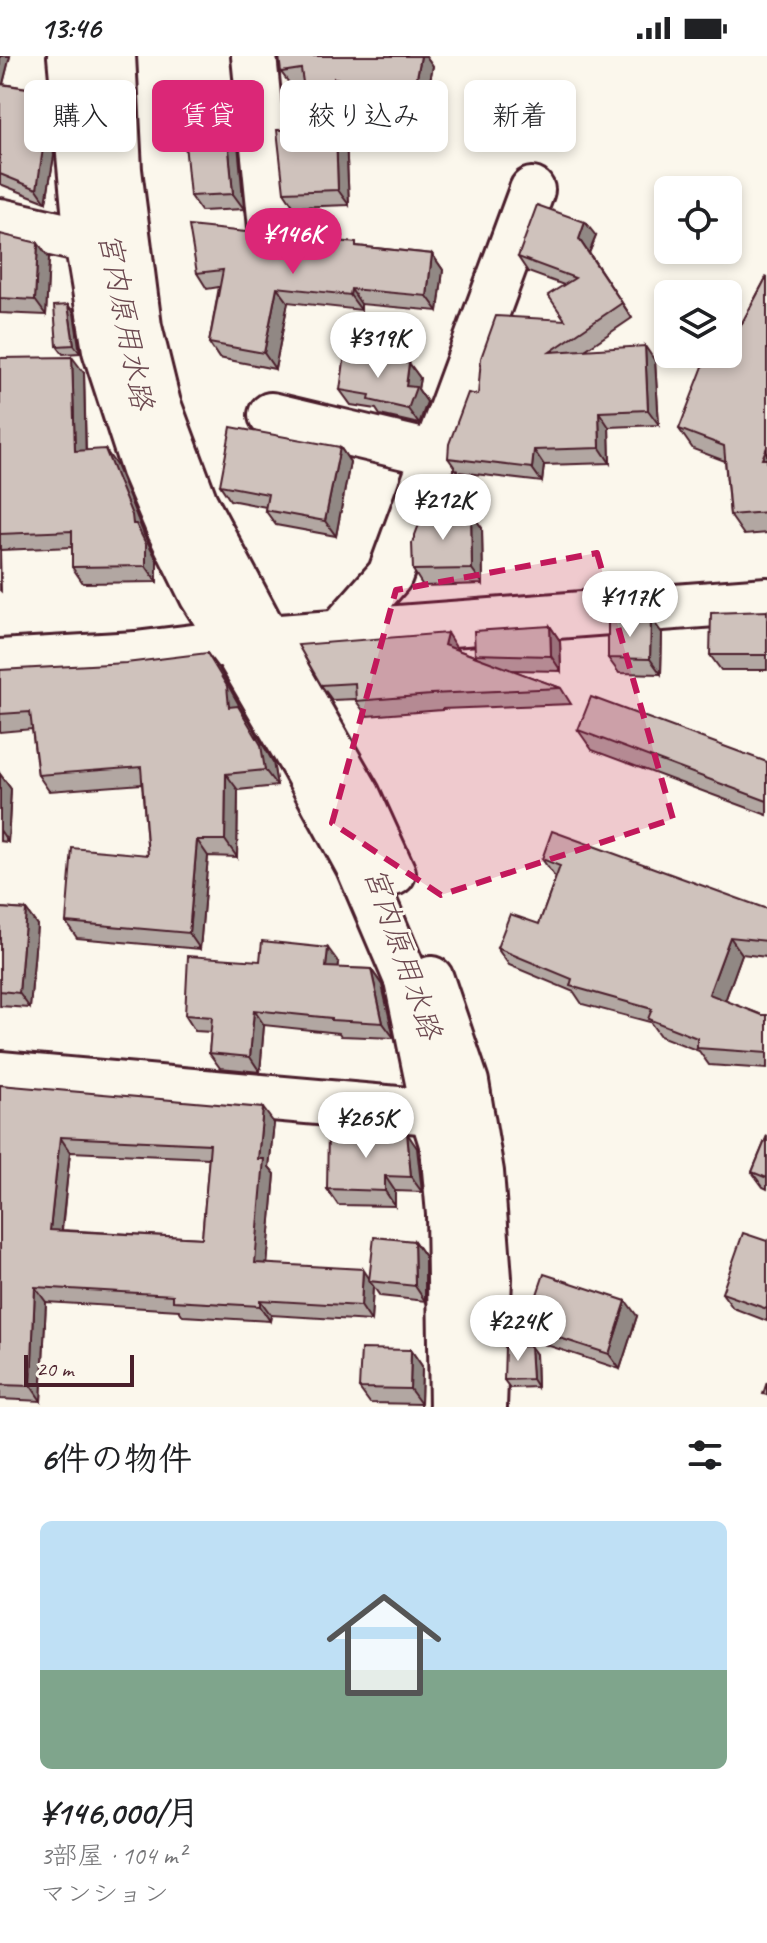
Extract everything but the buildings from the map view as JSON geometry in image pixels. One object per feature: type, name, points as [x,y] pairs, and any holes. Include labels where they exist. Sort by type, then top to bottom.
[{"type":"street","points":[[70,56],[87,241],[105,350],[143,467],[202,595],[250,641],[358,796],[400,889],[466,1082],[481,1172],[489,1278],[484,1407]]},
{"type":"street","points":[[113,56],[119,170],[139,327],[158,404],[250,641],[304,766],[358,865],[407,980],[432,1112],[443,1147],[449,1214],[452,1407]]},
{"type":"street","points":[[254,56],[271,227]]},
{"type":"street","points":[[339,633],[390,575],[532,190]]},
{"type":"street","points":[[0,221],[87,241]]},
{"type":"street","points":[[271,415],[435,454]]},
{"type":"street","points":[[0,662],[136,654],[339,633],[767,600]]},
{"type":"street","points":[[0,1074],[432,1112]]},
{"type":"highlighted area","points":[[597,553],[673,819],[441,895],[332,823],[396,590]]},
{"type":"water label","name":"宮内原用水路","points":[[126,321]]},
{"type":"water label","name":"宮内原用水路","points":[[403,953]]}]
